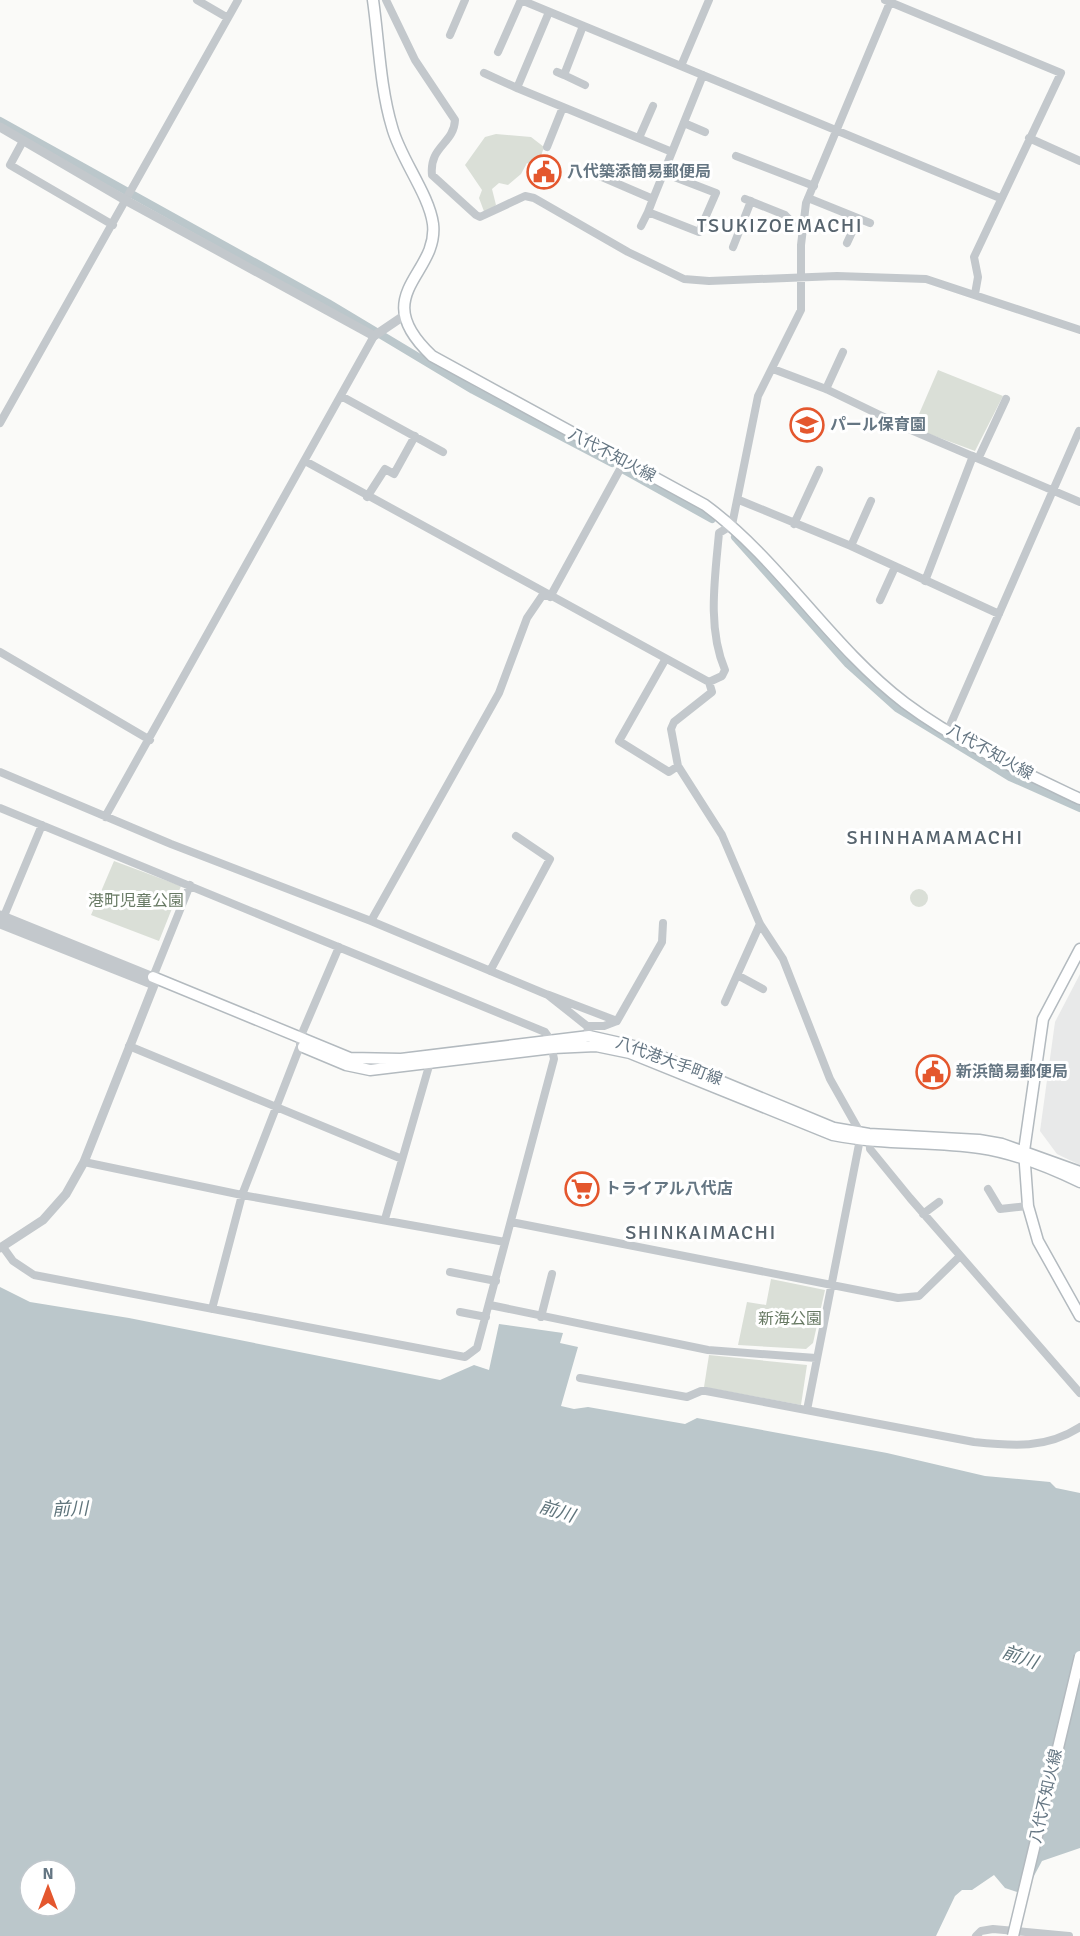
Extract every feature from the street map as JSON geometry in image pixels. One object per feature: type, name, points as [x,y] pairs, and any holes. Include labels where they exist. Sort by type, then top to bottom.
[{"type":"main road","points":[[373,0],[392,128],[433,225],[429,250],[408,287],[405,315]]},
{"type":"main road","name":"八代不知火線","points":[[405,315],[412,333],[432,356],[705,505],[732,525],[834,636],[904,702],[948,730],[1080,799]]},
{"type":"main road","points":[[1080,949],[1043,1018],[1024,1156],[1028,1206],[1038,1240],[1080,1316]]},
{"type":"main road","name":"八代港大手町線","points":[[154,981],[300,1042],[346,1065],[370,1070],[431,1059],[552,1043],[588,1031],[638,1047],[834,1128],[864,1138]]},
{"type":"main road","name":"八代港大手町線","points":[[552,1043],[616,1048],[833,1135],[864,1138],[979,1140],[1080,1172]]},
{"type":"main road","name":"八代港大手町線","points":[[1024,1156],[1080,1182]]},
{"type":"main road","name":"八代不知火線","points":[[1013,1936],[1080,1656]]},
{"type":"street","points":[[197,0],[228,18]]},
{"type":"street","points":[[0,423],[127,201],[238,0]]},
{"type":"street","points":[[386,0],[415,60],[455,120],[454,130],[434,153],[431,165],[432,175],[480,217],[525,196],[534,198],[628,252],[684,279],[710,281],[837,276],[927,279],[1080,330]]},
{"type":"street","points":[[450,35],[465,0]]},
{"type":"street","points":[[498,52],[521,0],[999,198]]},
{"type":"street","points":[[681,66],[709,0]]},
{"type":"street","points":[[709,682],[722,676],[725,670],[719,656],[714,612],[719,533],[732,525],[739,500],[758,396],[801,310],[803,227],[808,198],[838,131],[889,1],[1061,73],[999,198],[974,257],[978,277],[975,294]]},
{"type":"street","points":[[517,88],[549,12]]},
{"type":"street","points":[[583,26],[560,73],[585,85]]},
{"type":"street","points":[[484,73],[672,152]]},
{"type":"street","points":[[641,226],[703,75]]},
{"type":"street","points":[[639,138],[653,106]]},
{"type":"street","points":[[547,147],[563,107]]},
{"type":"street","points":[[684,123],[705,132]]},
{"type":"street","points":[[0,127],[127,201],[375,336]]},
{"type":"street","points":[[1029,138],[1080,161]]},
{"type":"street","points":[[23,141],[10,165],[113,225]]},
{"type":"street","points":[[736,156],[814,186]]},
{"type":"street","points":[[588,171],[653,199]]},
{"type":"street","points":[[648,212],[699,232],[716,193],[663,172]]},
{"type":"street","points":[[808,198],[870,223]]},
{"type":"street","points":[[733,247],[748,200],[785,215],[792,222],[803,227]]},
{"type":"street","points":[[848,243],[858,219]]},
{"type":"street","points":[[105,817],[375,336],[405,315]]},
{"type":"street","points":[[826,389],[843,352]]},
{"type":"street","points":[[773,369],[826,389],[911,430],[1080,502]]},
{"type":"street","points":[[341,396],[443,452]]},
{"type":"street","points":[[925,581],[976,456],[1006,399]]},
{"type":"street","points":[[948,730],[1079,431]]},
{"type":"street","points":[[367,497],[385,469],[394,474],[414,436]]},
{"type":"street","points":[[305,461],[367,497],[709,682],[712,692],[674,722],[671,729],[678,766],[722,835],[760,924],[783,959],[830,1078],[870,1149],[959,1257],[1080,1393]]},
{"type":"street","points":[[550,597],[624,462]]},
{"type":"street","points":[[794,524],[819,470]]},
{"type":"street","points":[[739,500],[851,546],[999,614]]},
{"type":"street","points":[[851,546],[871,501]]},
{"type":"street","points":[[880,600],[895,567]]},
{"type":"street","points":[[371,921],[500,693],[527,618],[542,596],[550,597]]},
{"type":"street","points":[[0,652],[150,740]]},
{"type":"street","points":[[665,660],[619,741],[669,772],[678,766]]},
{"type":"street","points":[[0,772],[105,817],[371,921],[617,1021]]},
{"type":"street","points":[[0,808],[190,885],[545,1032],[552,1043],[554,1059],[490,1305],[477,1348],[465,1357],[34,1275],[13,1261],[2,1247],[44,1220],[66,1194],[84,1162],[190,885]]},
{"type":"street","points":[[42,825],[1,918],[154,981]]},
{"type":"street","points":[[490,971],[550,859],[516,836]]},
{"type":"street","points":[[548,994],[588,1031],[617,1021],[662,942],[663,923]]},
{"type":"street","points":[[725,1002],[739,976],[760,924]]},
{"type":"street","points":[[212,1309],[242,1195],[339,947]]},
{"type":"street","points":[[739,976],[763,989]]},
{"type":"street","points":[[129,1046],[402,1159]]},
{"type":"street","points":[[385,1219],[431,1059]]},
{"type":"street","points":[[807,1410],[864,1138]]},
{"type":"street","points":[[84,1162],[242,1195],[505,1242]]},
{"type":"street","points":[[988,1189],[1000,1209],[1028,1206]]},
{"type":"street","points":[[923,1214],[939,1202]]},
{"type":"street","points":[[511,1222],[909,1298],[919,1296],[959,1257]]},
{"type":"street","points":[[450,1272],[496,1281]]},
{"type":"street","points":[[542,1317],[552,1274]]},
{"type":"street","points":[[490,1305],[708,1350],[816,1359]]},
{"type":"street","points":[[460,1312],[486,1317]]},
{"type":"street","points":[[580,1378],[687,1397],[701,1390],[974,1442],[1012,1446],[1039,1445],[1080,1427]]},
{"type":"street","points":[[976,1936],[987,1930],[1007,1929],[1069,1936]]},
{"type":"shaded area","points":[[1080,974],[1080,1165],[1057,1154],[1040,1131],[1055,1022]]},
{"type":"green space","points":[[496,134],[531,137],[544,147],[537,168],[527,163],[521,174],[508,185],[499,183],[492,189],[496,205],[485,214],[479,198],[482,190],[465,165],[485,137]]},
{"type":"green space","points":[[938,370],[1003,396],[975,451],[913,428]]},
{"type":"green space","name":"港町児童公園","points":[[114,861],[181,886],[159,941],[91,915]]},
{"type":"green space","points":[[919,889],[925,892],[928,898],[925,904],[919,907],[913,904],[910,898],[913,892]]},
{"type":"green space","name":"新海公園","points":[[771,1279],[825,1290],[813,1343],[806,1349],[738,1345],[747,1302],[766,1305]]},
{"type":"green space","points":[[709,1355],[807,1365],[801,1405],[704,1387]]},
{"type":"water","name":"前川","points":[[0,1287],[30,1302],[129,1318],[440,1380],[474,1365],[489,1370],[499,1324],[563,1333],[560,1343],[578,1347],[561,1406],[574,1409],[588,1407],[685,1424],[697,1418],[887,1453],[985,1476],[1050,1482],[1056,1488],[1080,1493],[1080,1848],[1042,1861],[1029,1885],[1017,1892],[1005,1888],[994,1875],[972,1890],[962,1890],[955,1896],[936,1936],[0,1936]]},
{"type":"waterway","points":[[0,121],[328,303],[473,390],[612,463]]},
{"type":"waterway","points":[[624,470],[712,519]]},
{"type":"waterway","points":[[735,537],[848,664],[897,708],[1010,777],[1080,808]]},
{"type":"place","name":"八代築添簡易郵便局","points":[[544,172]]},
{"type":"place","name":"パール保育園","points":[[807,425]]},
{"type":"place","name":"新浜簡易郵便局","points":[[933,1072]]},
{"type":"place","name":"トライアル八代店","points":[[582,1189]]},
{"type":"district","name":"TSUKIZOEMACHI","points":[[780,225]]},
{"type":"district","name":"SHINHAMAMACHI","points":[[935,837]]},
{"type":"district","name":"SHINKAIMACHI","points":[[701,1232]]}]
